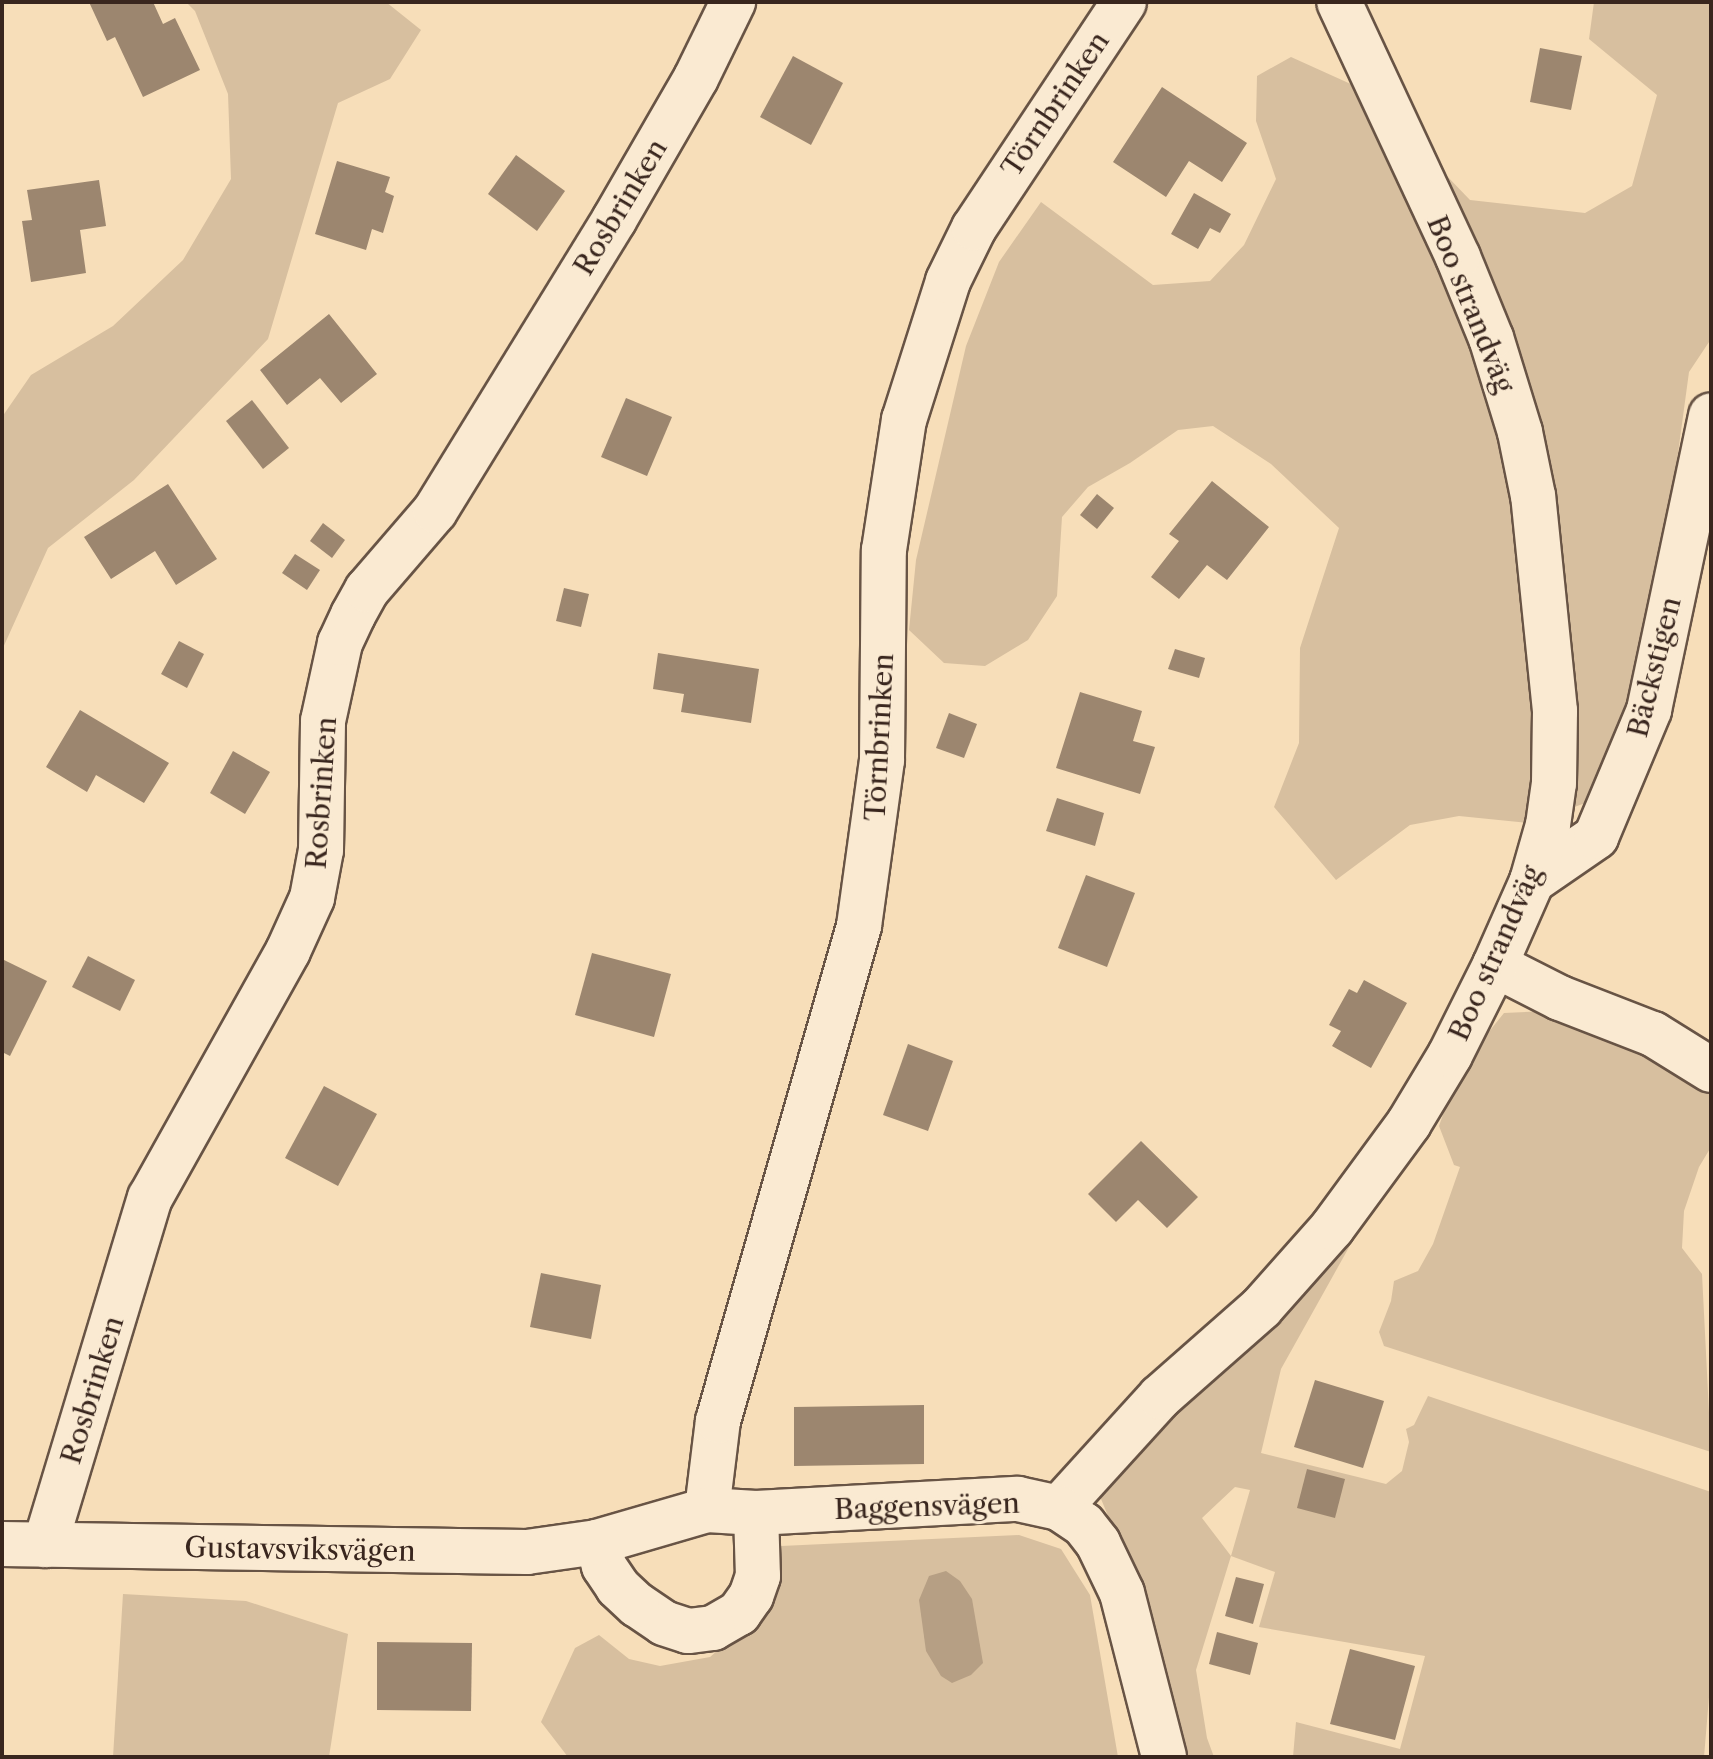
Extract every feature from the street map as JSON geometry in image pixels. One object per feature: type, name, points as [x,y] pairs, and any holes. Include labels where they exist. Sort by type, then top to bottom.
[{"type":"street","name":"Rosbrinken","points":[[45,1545],[150,1198],[288,951],[312,898],[321,850],[323,721],[340,643],[367,590],[435,511],[614,220],[696,78],[733,2]]},
{"type":"street","name":"Törnbrinken","points":[[707,1510],[718,1421],[859,926],[882,760],[884,550],[904,420],[948,281],[974,228],[1124,2]]},
{"type":"street","name":"Boo strandväg","points":[[1059,1508],[1160,1397],[1261,1308],[1332,1228],[1409,1123],[1450,1055],[1495,965],[1532,881],[1548,825],[1554,783],[1555,711],[1533,496],[1520,432],[1491,338],[1458,257],[1339,2]]},
{"type":"street","name":"Bäckstigen","points":[[1532,881],[1596,837],[1649,710],[1711,415]]},
{"type":"street","points":[[1495,965],[1560,998],[1653,1034],[1711,1070]]},
{"type":"street","name":"Baggensvägen","points":[[707,1510],[756,1513],[1018,1499],[1059,1508],[1084,1525],[1098,1543],[1122,1593],[1162,1755]]},
{"type":"street","name":"Gustavsviksvägen","points":[[2,1544],[527,1552],[597,1542],[707,1510]]},
{"type":"street","points":[[597,1542],[611,1577],[637,1605],[664,1623],[688,1631],[713,1628],[739,1613],[751,1596],[758,1576],[756,1513]]},
{"type":"shaded area","points":[[186,2],[386,2],[421,30],[390,79],[338,103],[268,339],[134,480],[48,548],[2,650],[2,417],[31,375],[113,326],[183,260],[231,179],[228,94],[195,11]]},
{"type":"shaded area","points":[[1594,2],[1711,2],[1711,339],[1689,372],[1668,527],[1622,749],[1594,800],[1529,823],[1459,816],[1410,825],[1336,880],[1274,807],[1299,743],[1300,648],[1339,528],[1271,464],[1213,426],[1178,430],[1088,487],[1062,517],[1057,596],[1028,640],[985,666],[944,663],[909,630],[916,560],[966,346],[999,262],[1041,202],[1153,285],[1210,281],[1244,245],[1276,179],[1256,121],[1257,76],[1291,57],[1364,90],[1470,200],[1585,213],[1632,186],[1657,95],[1589,39]]},
{"type":"shaded area","points":[[1547,1011],[1596,1027],[1711,1086],[1711,1147],[1699,1167],[1684,1211],[1682,1248],[1702,1274],[1711,1452],[1384,1346],[1379,1332],[1391,1301],[1394,1281],[1418,1271],[1433,1244],[1460,1167],[1454,1165],[1439,1126],[1459,1069],[1504,1013]]},
{"type":"shaded area","points":[[1362,1224],[1281,1369],[1261,1453],[1386,1484],[1402,1471],[1409,1442],[1406,1429],[1414,1425],[1428,1396],[1711,1492],[1711,1673],[1704,1757],[1293,1757],[1296,1722],[1400,1749],[1425,1656],[1259,1627],[1275,1572],[1231,1556],[1196,1670],[1207,1738],[1214,1757],[1185,1757],[1120,1545],[1099,1494],[1343,1234]],"holes":[[[1235,1487],[1250,1490],[1231,1556],[1202,1518]]]},
{"type":"shaded area","points":[[1019,1535],[1061,1549],[1090,1595],[1118,1757],[568,1757],[541,1722],[575,1648],[599,1635],[629,1659],[660,1666],[710,1657],[741,1630],[767,1589],[781,1546]]},
{"type":"shaded area","points":[[946,1571],[960,1581],[972,1599],[983,1663],[971,1675],[952,1683],[941,1676],[926,1651],[919,1600],[929,1576]]},
{"type":"shaded area","points":[[123,1594],[246,1601],[348,1634],[329,1757],[113,1757]]},
{"type":"building","points":[[89,2],[153,2],[163,24],[175,18],[200,70],[143,97],[115,37],[107,41]]},
{"type":"building","points":[[1540,48],[1582,56],[1571,110],[1530,102]]},
{"type":"building","points":[[793,56],[843,83],[811,145],[760,117]]},
{"type":"building","points":[[1162,87],[1247,143],[1222,182],[1189,161],[1166,197],[1113,162]]},
{"type":"building","points":[[516,155],[565,191],[537,231],[488,194]]},
{"type":"building","points":[[337,161],[390,177],[385,192],[394,196],[383,233],[372,229],[366,250],[315,234]]},
{"type":"building","points":[[99,180],[106,226],[80,230],[86,273],[31,282],[22,221],[32,220],[27,190]]},
{"type":"building","points":[[1194,193],[1231,214],[1220,233],[1210,228],[1198,249],[1171,234]]},
{"type":"building","points":[[329,314],[377,374],[341,403],[320,378],[287,405],[260,370]]},
{"type":"building","points":[[626,398],[672,417],[647,476],[601,457]]},
{"type":"building","points":[[252,400],[289,448],[263,469],[226,421]]},
{"type":"building","points":[[1212,481],[1269,527],[1227,580],[1207,565],[1179,599],[1151,577],[1179,541],[1169,534]]},
{"type":"building","points":[[168,484],[217,559],[176,585],[155,551],[111,579],[84,537]]},
{"type":"building","points":[[1097,494],[1114,508],[1097,529],[1080,515]]},
{"type":"building","points":[[323,523],[345,540],[332,558],[310,541]]},
{"type":"building","points":[[295,554],[320,570],[307,590],[282,573]]},
{"type":"building","points":[[564,588],[589,594],[581,627],[556,621]]},
{"type":"building","points":[[179,641],[204,654],[187,688],[161,674]]},
{"type":"building","points":[[1175,649],[1205,658],[1199,678],[1168,669]]},
{"type":"building","points":[[658,653],[759,669],[751,723],[681,712],[684,694],[653,689]]},
{"type":"building","points":[[1080,692],[1142,711],[1133,741],[1155,747],[1140,794],[1056,768]]},
{"type":"building","points":[[80,710],[169,763],[144,803],[96,775],[87,792],[46,767]]},
{"type":"building","points":[[949,713],[977,724],[964,758],[936,748]]},
{"type":"building","points":[[233,751],[270,772],[245,814],[210,793]]},
{"type":"building","points":[[1057,798],[1104,813],[1095,846],[1046,831]]},
{"type":"building","points":[[1086,875],[1135,893],[1107,967],[1058,948]]},
{"type":"building","points":[[592,953],[671,974],[654,1037],[575,1015]]},
{"type":"building","points":[[88,956],[135,980],[120,1011],[72,987]]},
{"type":"building","points":[[2,959],[47,981],[10,1056],[2,1052]]},
{"type":"building","points":[[1364,980],[1407,1003],[1371,1068],[1332,1046],[1341,1031],[1329,1025],[1349,989],[1357,993]]},
{"type":"building","points":[[908,1044],[953,1061],[928,1131],[883,1115]]},
{"type":"building","points":[[324,1086],[377,1114],[338,1186],[285,1158]]},
{"type":"building","points":[[1141,1141],[1198,1197],[1167,1228],[1138,1200],[1116,1222],[1088,1194]]},
{"type":"building","points":[[541,1273],[601,1285],[591,1339],[530,1327]]},
{"type":"building","points":[[1315,1380],[1384,1401],[1363,1468],[1294,1447]]},
{"type":"building","points":[[924,1405],[924,1464],[794,1466],[794,1407]]},
{"type":"building","points":[[1307,1469],[1345,1479],[1335,1518],[1297,1508]]},
{"type":"building","points":[[1236,1577],[1264,1584],[1253,1624],[1225,1616]]},
{"type":"building","points":[[1217,1632],[1258,1643],[1250,1675],[1209,1664]]},
{"type":"building","points":[[377,1642],[472,1643],[471,1711],[377,1710]]},
{"type":"building","points":[[1350,1649],[1415,1666],[1395,1740],[1330,1724]]}]
